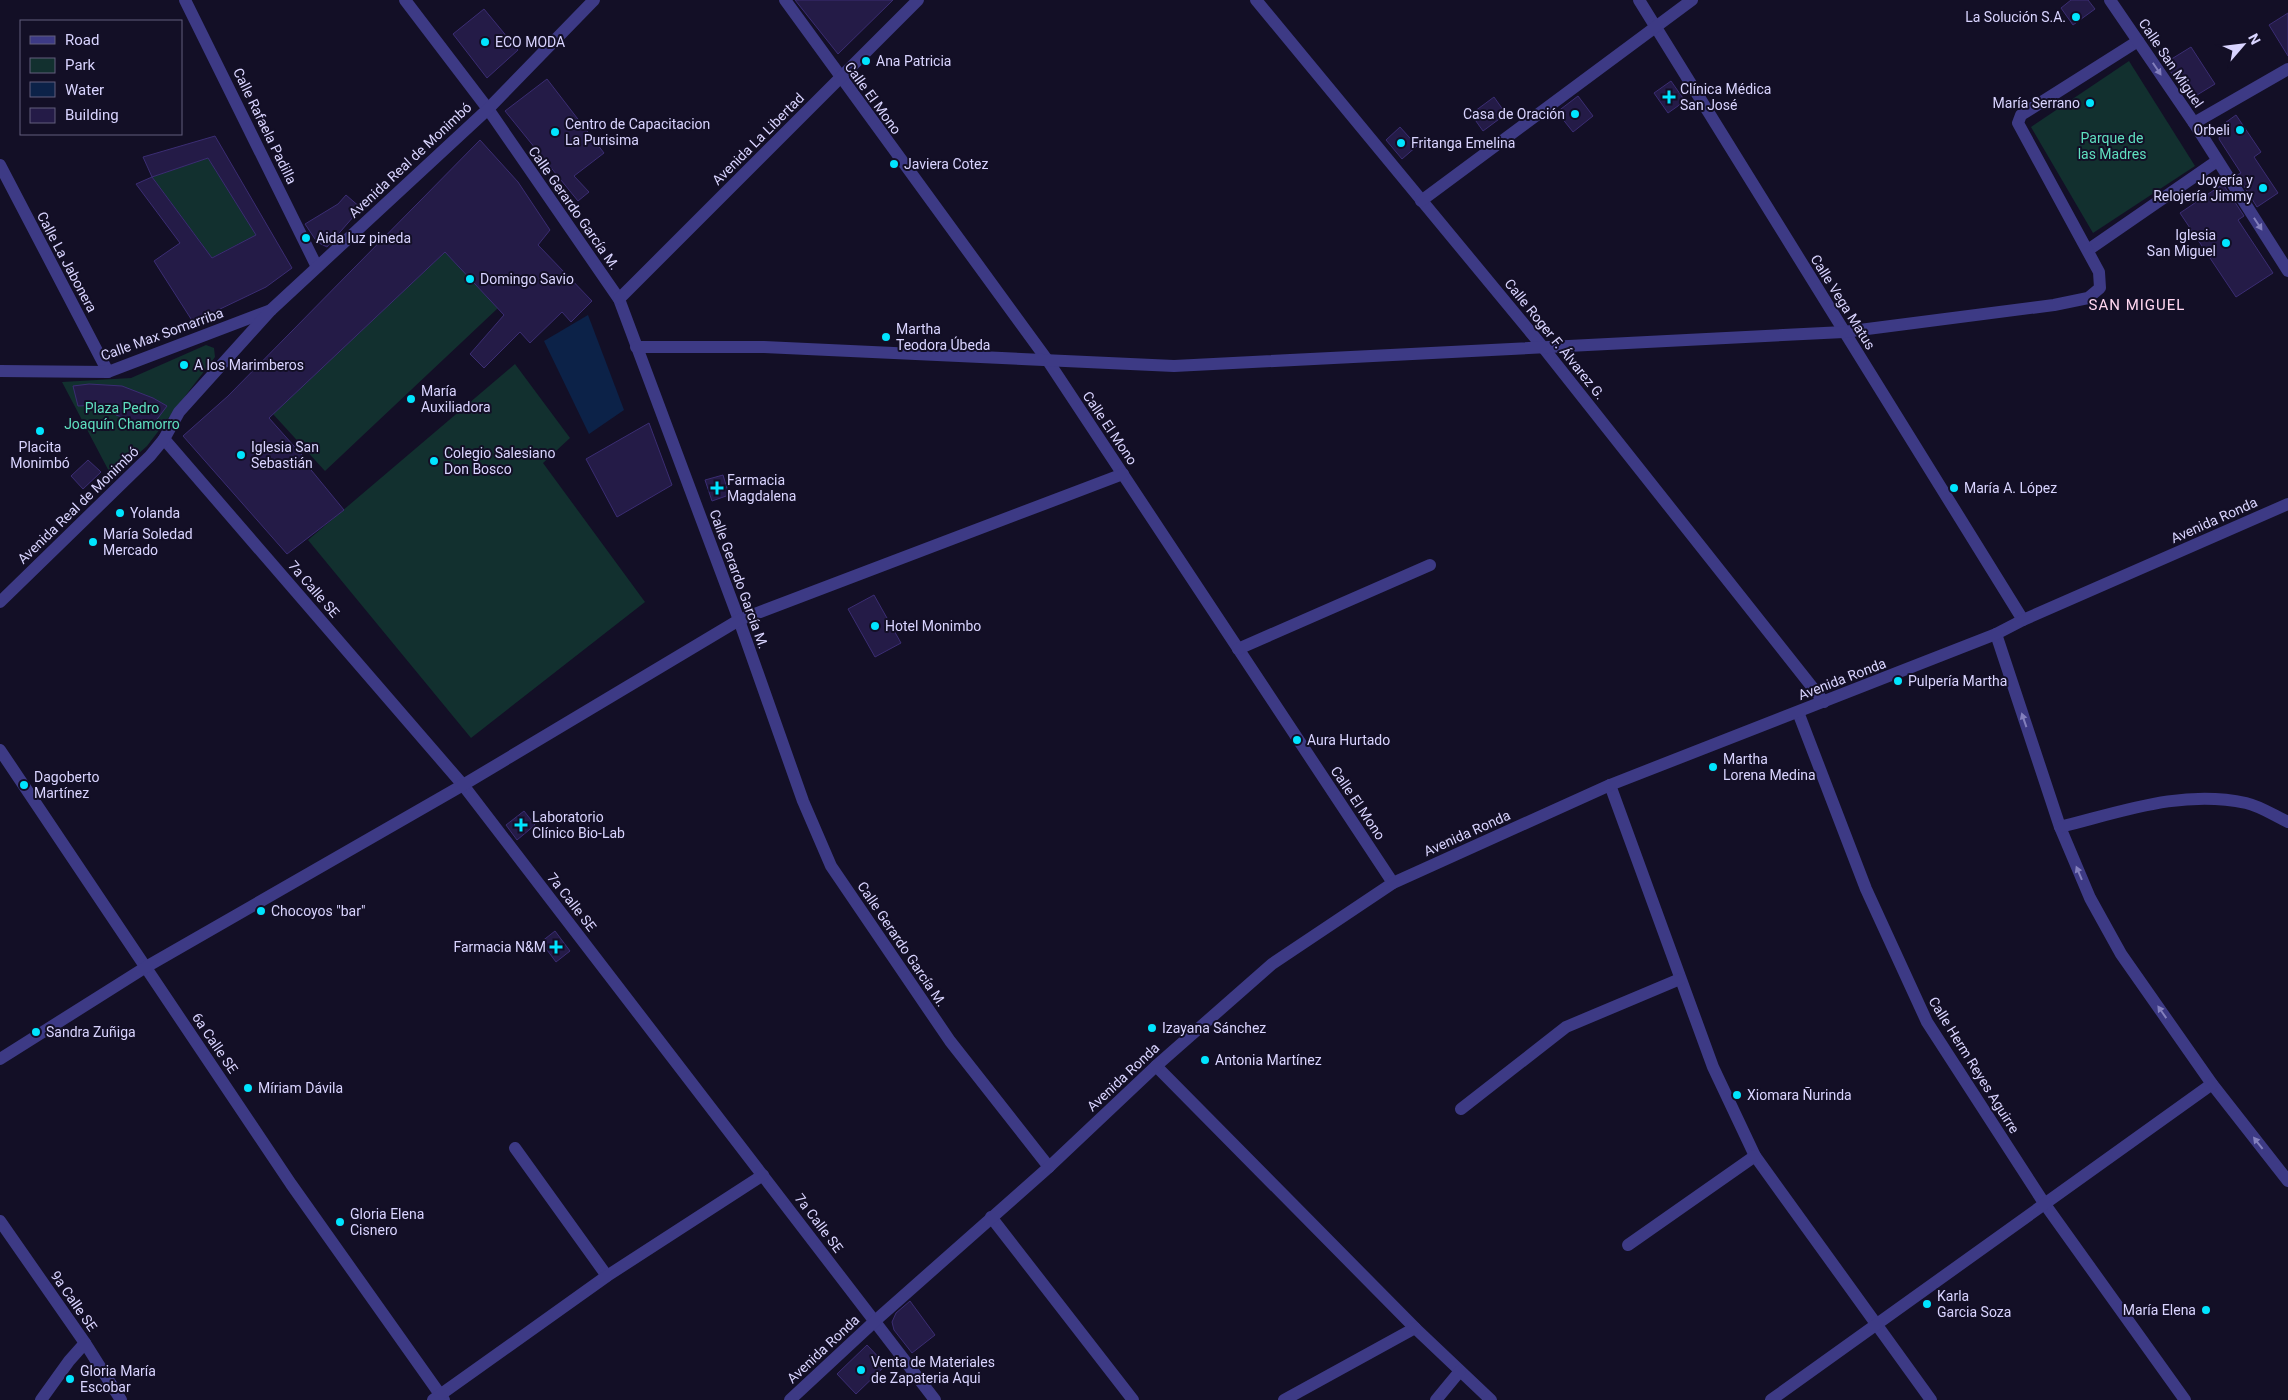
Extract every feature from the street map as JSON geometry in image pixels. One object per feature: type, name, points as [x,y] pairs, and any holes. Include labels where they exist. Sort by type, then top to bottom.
[{"type":"street","name":"Calle Rafaela Padilla","points":[[185,0],[317,267]]},
{"type":"street","name":"Calle Gerardo García M.","points":[[405,0],[488,109],[619,299],[739,620],[803,800],[831,866],[950,1041],[1049,1167]]},
{"type":"street","name":"Avenida Real de Monimbó","points":[[0,602],[150,456],[164,439],[179,412],[271,310],[488,109],[594,0]]},
{"type":"street","name":"Calle El Mono","points":[[785,0],[1048,361],[1393,883]]},
{"type":"street","name":"Avenida La Libertad","points":[[619,299],[918,0]]},
{"type":"street","name":"Calle Roger F. Álvarez G.","points":[[1256,0],[1542,346],[1824,702]]},
{"type":"street","name":"Calle Vega Matus","points":[[1639,0],[2023,620]]},
{"type":"street","points":[[1421,201],[1656,29],[1692,0]]},
{"type":"street","name":"Calle San Miguel","points":[[2110,0],[2194,123],[2288,271]]},
{"type":"street","points":[[636,347],[764,347],[1174,366],[1844,332],[2054,306],[2088,298],[2100,288],[2099,272],[2018,123],[2020,115],[2138,40]]},
{"type":"street","points":[[2194,123],[2288,69]]},
{"type":"street","points":[[2088,250],[2217,161]]},
{"type":"street","name":"Calle La Jabonera","points":[[0,165],[108,372]]},
{"type":"street","name":"Calle Max Somarriba","points":[[0,372],[108,372],[271,310]]},
{"type":"street","name":"7a Calle SE","points":[[164,439],[463,785],[935,1400]]},
{"type":"street","points":[[0,1059],[146,967],[463,785],[739,620],[1123,474]]},
{"type":"street","name":"Avenida Ronda","points":[[790,1400],[875,1321],[1049,1167],[1156,1066],[1272,964],[1393,883],[1610,785],[1996,634],[2023,620],[2288,504]]},
{"type":"street","points":[[1238,649],[1430,565]]},
{"type":"street","points":[[1996,634],[2060,827],[2090,898],[2121,954],[2212,1084],[2288,1182]]},
{"type":"street","name":"Calle Herm Reyes Aguirre","points":[[1798,712],[1866,889],[1927,1022],[2044,1203],[2185,1400]]},
{"type":"street","name":"6a Calle SE","points":[[0,750],[291,1184],[439,1398]]},
{"type":"street","points":[[1610,785],[1713,1067],[1755,1156],[1932,1400]]},
{"type":"street","points":[[2060,827],[2161,801],[2204,798],[2248,803],[2288,822]]},
{"type":"street","points":[[1461,1109],[1566,1027],[1680,979]]},
{"type":"street","points":[[1156,1066],[1415,1328],[1491,1400]]},
{"type":"street","points":[[1771,1400],[2212,1084]]},
{"type":"street","points":[[515,1148],[607,1276]]},
{"type":"street","points":[[1628,1245],[1755,1156]]},
{"type":"street","points":[[439,1398],[607,1276],[763,1175]]},
{"type":"street","points":[[992,1217],[1133,1400]]},
{"type":"street","name":"9a Calle SE","points":[[0,1221],[85,1343],[120,1400]]},
{"type":"street","points":[[1284,1400],[1415,1328]]},
{"type":"street","points":[[41,1400],[69,1361],[85,1343]]},
{"type":"street","points":[[1436,1400],[1460,1371]]},
{"type":"green space","name":"Parque de las Madres","points":[[2129,61],[2195,166],[2093,233],[2031,127]]},
{"type":"green space","points":[[208,158],[258,237],[243,246],[240,243],[212,258],[152,177]]},
{"type":"green space","points":[[445,252],[498,308],[325,471],[273,414]]},
{"type":"green space","name":"Plaza Pedro Joaquín Chamorro","points":[[206,345],[214,348],[215,357],[147,446],[112,477],[62,382],[131,378]]},
{"type":"green space","points":[[515,364],[570,438],[543,463],[645,602],[471,738],[308,540]]},
{"type":"water","points":[[588,315],[624,410],[589,434],[544,341]]},
{"type":"building","points":[[795,0],[893,0],[838,54]]},
{"type":"building","name":"La Solución S.A.","points":[[2071,0],[2088,0],[2095,9],[2073,25],[2061,8]]},
{"type":"building","name":"ECO MODA","points":[[484,9],[518,50],[487,78],[453,34]]},
{"type":"building","points":[[2288,13],[2288,56],[2269,25]]},
{"type":"building","points":[[2191,47],[2215,84],[2197,95],[2183,91],[2165,63]]},
{"type":"building","name":"Centro de Capacitacion La Purisima","points":[[547,79],[604,153],[574,176],[589,192],[578,201],[505,111]]},
{"type":"building","name":"Clínica Médica San José","points":[[1671,81],[1685,101],[1668,113],[1654,93]]},
{"type":"building","name":"Casa de Oración","points":[[1578,96],[1593,116],[1573,132],[1557,112]]},
{"type":"building","points":[[1494,97],[1506,114],[1483,131],[1471,114]]},
{"type":"building","points":[[2236,115],[2261,152],[2254,157],[2278,193],[2257,207],[2237,175],[2241,173],[2219,139],[2222,125]]},
{"type":"building","name":"Fritanga Emelina","points":[[1400,127],[1417,146],[1402,159],[1386,140]]},
{"type":"building","points":[[215,136],[292,268],[266,287],[193,322],[154,261],[180,243],[136,184],[152,177],[143,157]],"holes":[[[208,158],[256,235],[212,258],[152,177]]]},
{"type":"building","points":[[480,140],[518,182],[550,230],[538,245],[592,301],[571,322],[562,312],[530,343],[520,332],[484,368],[470,354],[504,315],[445,252],[269,418],[309,463],[307,465],[344,510],[287,554],[183,436],[228,396]]},
{"type":"building","name":"Iglesia San Miguel","points":[[2223,184],[2244,216],[2238,220],[2273,273],[2236,297],[2180,213]]},
{"type":"building","points":[[346,195],[361,208],[327,247],[317,242],[305,224],[338,204]]},
{"type":"building","points":[[89,384],[122,386],[153,398],[167,406],[149,430],[116,415],[118,404],[78,406],[73,386]]},
{"type":"building","points":[[649,423],[672,485],[617,517],[586,459]]},
{"type":"building","name":"Plaza Pedro Joaquín Chamorro","points":[[88,460],[101,472],[83,489],[71,476]]},
{"type":"building","name":"Farmacia Magdalena","points":[[723,475],[729,495],[712,501],[705,480]]},
{"type":"building","name":"Hotel Monimbo","points":[[874,595],[901,643],[875,657],[848,609]]},
{"type":"building","name":"Laboratorio Clínico Bio-Lab","points":[[524,811],[535,825],[517,840],[506,825]]},
{"type":"building","name":"Farmacia N&M","points":[[555,931],[570,951],[556,962],[541,942]]},
{"type":"building","points":[[910,1301],[935,1335],[912,1353],[894,1330],[892,1322],[896,1313]]},
{"type":"building","name":"Venta de Materiales de Zapateria Aqui","points":[[867,1345],[886,1365],[856,1394],[837,1374]]},
{"type":"place","name":"La Solución S.A.","points":[[2076,17]]},
{"type":"place","name":"ECO MODA","points":[[485,42]]},
{"type":"place","name":"Ana Patricia","points":[[866,61]]},
{"type":"place","name":"Clínica Médica San José","points":[[1669,97]]},
{"type":"place","name":"María Serrano","points":[[2090,103]]},
{"type":"place","name":"Casa de Oración","points":[[1575,114]]},
{"type":"place","name":"Orbeli","points":[[2240,130]]},
{"type":"place","name":"Centro de Capacitacion La Purisima","points":[[555,132]]},
{"type":"place","name":"Fritanga Emelina","points":[[1401,143]]},
{"type":"place","name":"Javiera Cotez","points":[[894,164]]},
{"type":"place","name":"Joyería y Relojería Jimmy","points":[[2263,188]]},
{"type":"place","name":"Aida luz pineda","points":[[306,238]]},
{"type":"place","name":"Iglesia San Miguel","points":[[2226,243]]},
{"type":"place","name":"Domingo Savio","points":[[470,279]]},
{"type":"place","name":"Martha Teodora Úbeda","points":[[886,337]]},
{"type":"place","name":"A los Marimberos","points":[[184,365]]},
{"type":"place","name":"María Auxiliadora","points":[[411,399]]},
{"type":"place","name":"Placita Monimbó","points":[[40,431]]},
{"type":"place","name":"Iglesia San Sebastián","points":[[241,455]]},
{"type":"place","name":"Colegio Salesiano Don Bosco","points":[[434,461]]},
{"type":"place","name":"Farmacia Magdalena","points":[[717,488]]},
{"type":"place","name":"María A. López","points":[[1954,488]]},
{"type":"place","name":"Yolanda","points":[[120,513]]},
{"type":"place","name":"María Soledad Mercado","points":[[93,542]]},
{"type":"place","name":"Hotel Monimbo","points":[[875,626]]},
{"type":"place","name":"Pulpería Martha","points":[[1898,681]]},
{"type":"place","name":"Aura Hurtado","points":[[1297,740]]},
{"type":"place","name":"Martha Lorena Medina","points":[[1713,767]]},
{"type":"place","name":"Dagoberto Martínez","points":[[24,785]]},
{"type":"place","name":"Laboratorio Clínico Bio-Lab","points":[[521,825]]},
{"type":"place","name":"Chocoyos \"bar\"","points":[[261,911]]},
{"type":"place","name":"Farmacia N&M","points":[[556,947]]},
{"type":"place","name":"Izayana Sánchez","points":[[1152,1028]]},
{"type":"place","name":"Sandra Zuñiga","points":[[36,1032]]},
{"type":"place","name":"Antonia Martínez","points":[[1205,1060]]},
{"type":"place","name":"Míriam Dávila","points":[[248,1088]]},
{"type":"place","name":"Xiomara Ñurinda","points":[[1737,1095]]},
{"type":"place","name":"Gloria Elena Cisnero","points":[[340,1222]]},
{"type":"place","name":"Karla Garcia Soza","points":[[1927,1304]]},
{"type":"place","name":"María Elena","points":[[2206,1310]]},
{"type":"place","name":"Venta de Materiales de Zapateria Aqui","points":[[861,1370]]},
{"type":"place","name":"Gloria María Escobar","points":[[70,1379]]},
{"type":"district","name":"SAN MIGUEL","points":[[2137,305]]}]
